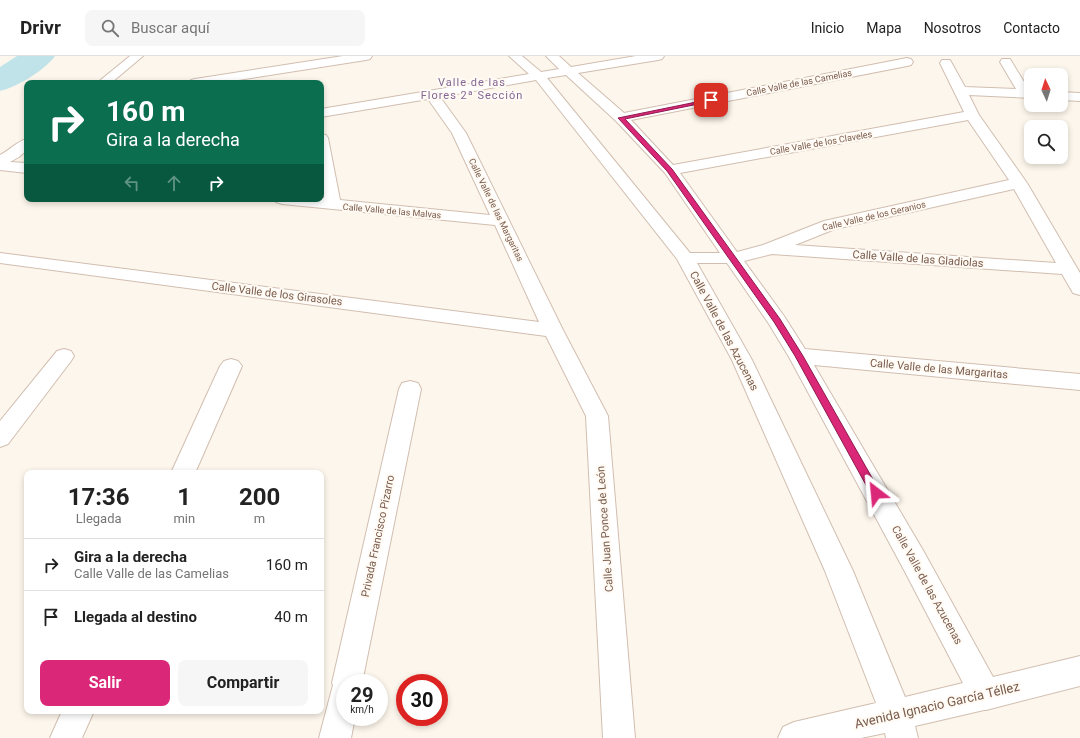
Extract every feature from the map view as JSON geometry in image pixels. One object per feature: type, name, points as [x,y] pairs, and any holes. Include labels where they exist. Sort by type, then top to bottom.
[{"type":"street","points":[[107,80],[137,56]]},
{"type":"street","points":[[214,80],[366,56]]},
{"type":"street","name":"Calle Valle de las Azucenas","points":[[515,56],[538,75],[622,177],[684,258],[742,360],[840,571],[899,726]]},
{"type":"street","name":"Calle Valle de las Azucenas","points":[[552,56],[621,118],[670,170],[777,321],[799,356],[914,561],[986,695]]},
{"type":"street","points":[[324,113],[432,95],[538,75],[658,56]]},
{"type":"street","name":"Calle Valle de las Camelias","points":[[621,118],[902,59]]},
{"type":"street","points":[[1006,62],[1024,90]]},
{"type":"street","points":[[946,63],[972,115],[1019,183],[1067,269],[1080,289]]},
{"type":"street","points":[[958,86],[1024,90]]},
{"type":"street","name":"Calle Valle de las Margaritas","points":[[432,95],[459,133],[553,330]]},
{"type":"street","points":[[1068,96],[1080,97]]},
{"type":"street","name":"Calle Valle de los Claveles","points":[[670,170],[972,115]]},
{"type":"street","points":[[0,161],[20,153]]},
{"type":"street","points":[[324,155],[333,205]]},
{"type":"street","points":[[0,165],[24,168]]},
{"type":"street","name":"Calle Valle de los Geranios","points":[[684,258],[733,258],[769,249],[830,225],[1019,183]]},
{"type":"street","name":"Calle Valle de las Malvas","points":[[308,202],[502,221]]},
{"type":"street","name":"Calle Valle de las Gladiolas","points":[[769,249],[1067,269]]},
{"type":"street","name":"Calle Valle de los Girasoles","points":[[0,258],[553,330]]},
{"type":"street","name":"Calle Juan Ponce de León","points":[[553,330],[597,416],[619,738]]},
{"type":"street","points":[[0,438],[64,356]]},
{"type":"street","name":"Calle Valle de las Margaritas","points":[[799,356],[1080,382]]},
{"type":"street","points":[[184,470],[231,366]]},
{"type":"street","name":"Privada Francisco Pizarro","points":[[349,674],[410,389]]},
{"type":"street","name":"Avenida Ignacio García Téllez","points":[[794,738],[899,726],[986,695],[1080,671]]},
{"type":"street","points":[[66,738],[77,714]]},
{"type":"street","points":[[336,738],[338,726]]},
{"type":"waterway","points":[[0,81],[39,56]]},
{"type":"district","name":"Valle de las Flores 2ª Sección","points":[[472,88]]},
{"type":"route","points":[[711,100],[621,118],[670,170],[777,321],[799,356],[876,493]]}]
